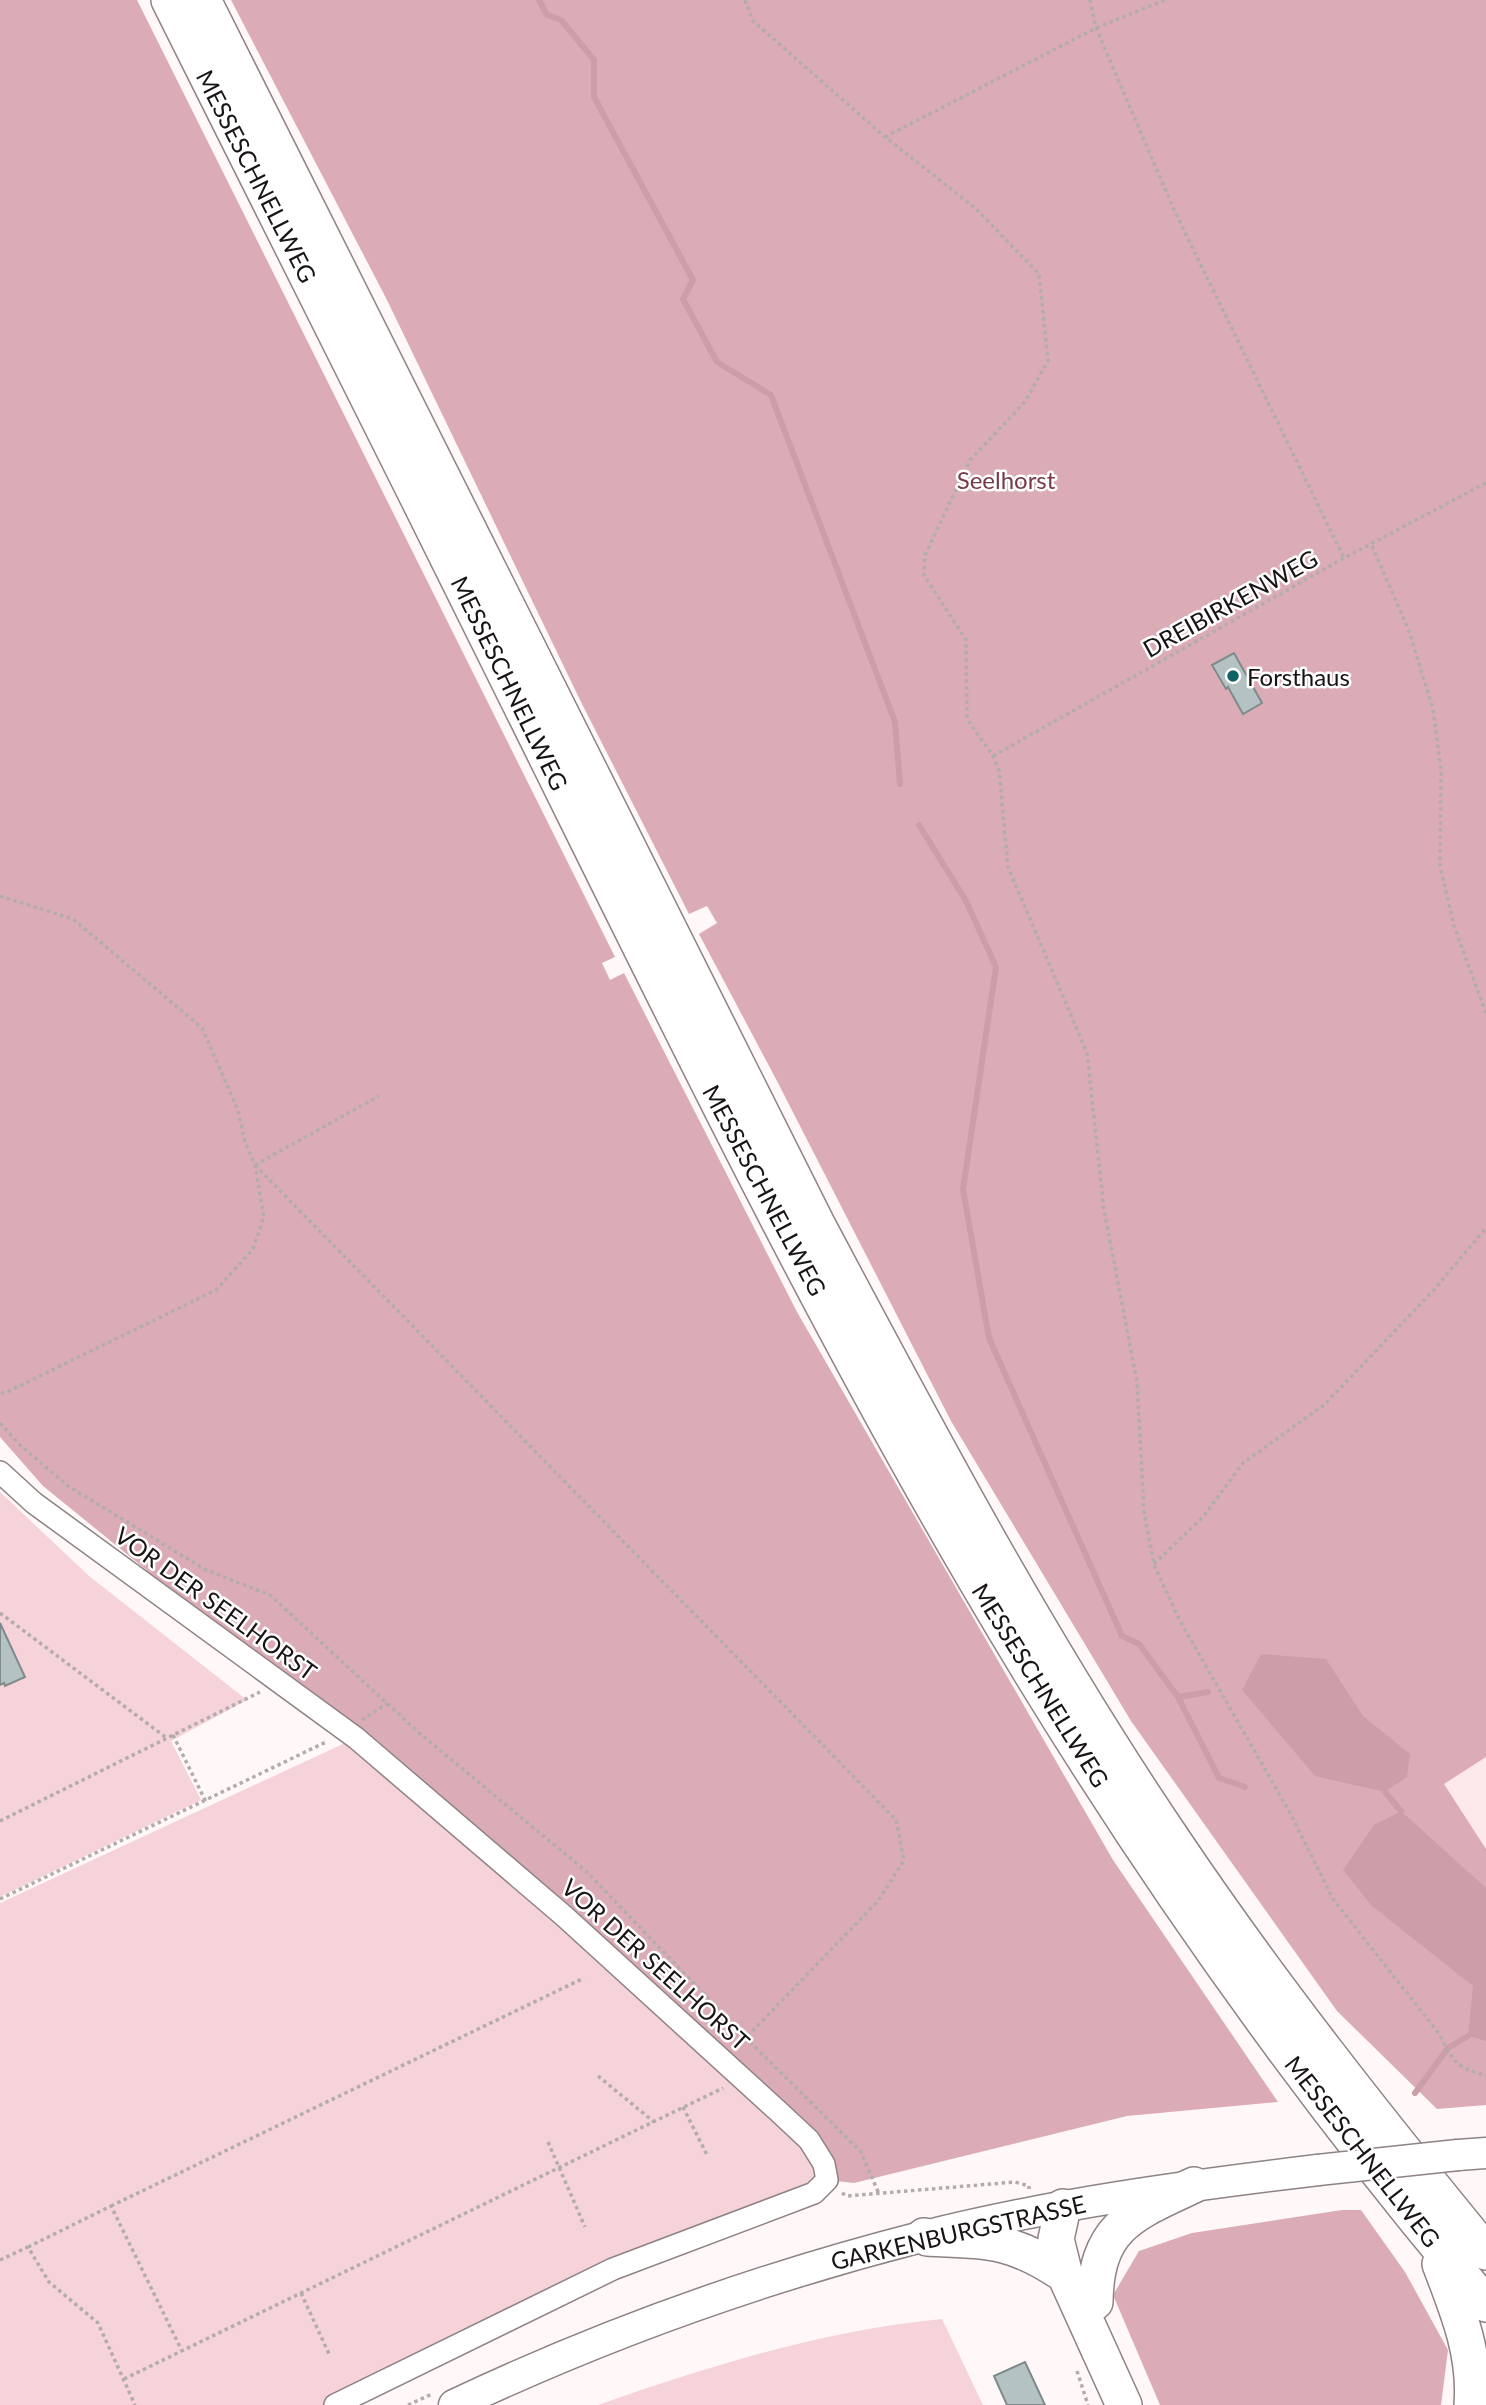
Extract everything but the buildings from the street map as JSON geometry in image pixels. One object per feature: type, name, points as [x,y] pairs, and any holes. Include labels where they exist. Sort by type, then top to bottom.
[{"type":"highway","name":"MESSESCHNELLWEG","points":[[169,0],[658,984],[802,1262],[965,1561],[1080,1750],[1215,1954],[1275,2038],[1428,2235],[1486,2304]]},
{"type":"highway","name":"MESSESCHNELLWEG","points":[[203,0],[818,1226],[1005,1572],[1172,1839],[1245,1944],[1486,2252]]},
{"type":"highway","points":[[1094,2302],[1098,2266],[1107,2242],[1122,2225],[1154,2204],[1194,2185]]},
{"type":"highway","points":[[1063,2207],[1056,2239],[1065,2276],[1124,2405]]},
{"type":"highway","points":[[1063,2207],[1079,2235],[1094,2302],[1118,2369],[1135,2405]]},
{"type":"highway","points":[[1428,2235],[1463,2325],[1471,2357],[1472,2405]]},
{"type":"highway","points":[[924,2236],[1007,2245],[1025,2251],[1065,2276]]},
{"type":"main road","name":"GARKENBURGSTRASSE","points":[[454,2405],[599,2342],[717,2297],[820,2264],[924,2236],[1063,2207],[1194,2185],[1472,2154]]},
{"type":"street","name":"VOR DER SEELHORST","points":[[0,1472],[34,1503],[346,1732],[564,1916],[808,2140],[824,2164],[827,2180]]},
{"type":"street","points":[[335,2405],[614,2269],[814,2193],[827,2180]]},
{"type":"path","points":[[745,0],[753,20],[885,137],[975,208],[1039,274],[1048,361],[1024,403],[971,460],[925,555],[924,575],[966,640],[967,719],[993,756],[999,770],[1008,867],[1087,1053],[1104,1210],[1137,1382],[1144,1512],[1154,1564],[1180,1621],[1289,1811],[1333,1899],[1440,2035],[1451,2055],[1465,2070],[1486,2075]]},
{"type":"path","points":[[1090,0],[1096,28],[1175,212],[1344,558]]},
{"type":"path","points":[[885,137],[1096,28],[1165,0]]},
{"type":"path","name":"DREIBIRKENWEG","points":[[993,756],[1344,558],[1372,546],[1486,483]]},
{"type":"path","points":[[1372,546],[1409,631],[1433,709],[1441,770],[1440,866],[1454,926],[1486,1013]]},
{"type":"path","points":[[0,896],[73,919],[202,1028],[238,1110],[245,1142],[256,1165],[264,1217],[253,1249],[216,1290],[5,1393],[0,1393]]},
{"type":"path","points":[[256,1165],[379,1096]]},
{"type":"path","points":[[256,1165],[896,1820],[904,1860],[878,1901],[747,2039],[723,2060]]},
{"type":"path","points":[[1154,1564],[1203,1517],[1243,1463],[1324,1405],[1432,1292],[1486,1228]]},
{"type":"path","points":[[0,1423],[19,1444],[68,1486],[206,1570],[270,1595],[418,1732],[587,1872],[747,2039],[861,2152],[879,2194]]},
{"type":"path","points":[[0,1613],[168,1739]]},
{"type":"path","points":[[0,1821],[281,1682]]},
{"type":"path","points":[[0,1899],[206,1802],[346,1732],[387,1703]]},
{"type":"path","points":[[173,1735],[206,1802]]},
{"type":"path","points":[[0,2260],[584,1978]]},
{"type":"path","points":[[598,2076],[654,2122]]},
{"type":"path","points":[[124,2379],[725,2087]]},
{"type":"path","points":[[683,2108],[707,2155]]},
{"type":"path","points":[[548,2142],[585,2227]]},
{"type":"path","points":[[827,2180],[847,2196],[1015,2182],[1029,2186],[1029,2190]]},
{"type":"path","points":[[111,2206],[182,2351]]},
{"type":"path","points":[[28,2246],[49,2282],[99,2323],[135,2405]]},
{"type":"path","points":[[301,2293],[330,2356]]},
{"type":"shaded area","points":[[0,1492],[89,1576],[247,1700],[171,1741],[201,1800],[0,1897]]},
{"type":"shaded area","points":[[1261,1654],[1326,1659],[1363,1716],[1410,1754],[1407,1777],[1385,1792],[1315,1776],[1242,1690]]},
{"type":"shaded area","points":[[356,1738],[778,2111],[827,2180],[613,2269],[335,2405],[0,2405],[0,1903]]},
{"type":"shaded area","points":[[1486,1757],[1486,1849],[1444,1784]]},
{"type":"shaded area","points":[[1401,1811],[1486,1888],[1486,2041],[1468,2036],[1473,1986],[1372,1906],[1343,1870],[1374,1825]]},
{"type":"shaded area","points":[[942,2319],[983,2405],[598,2405],[768,2351],[898,2324]]},
{"type":"green space","points":[[0,0],[137,0],[615,957],[602,963],[610,980],[624,973],[797,1312],[1113,1860],[1278,2102],[1127,2116],[854,2183],[827,2180],[824,2164],[346,1732],[43,1486],[0,1437]]},
{"type":"green space","name":"Seelhorst","points":[[231,0],[1486,0],[1486,1757],[1444,1784],[1486,1849],[1486,2105],[1437,2109],[1337,2011],[1131,1721],[951,1421],[699,934],[717,923],[707,906],[689,914],[581,702],[387,300]]},
{"type":"green space","points":[[1342,2210],[1361,2210],[1405,2272],[1448,2350],[1441,2405],[1160,2405],[1113,2295],[1139,2251],[1192,2233]]},
{"type":"waterway","points":[[539,0],[547,15],[561,20],[594,60],[594,97],[693,280],[683,299],[717,362],[771,395],[895,722],[900,784]]},
{"type":"waterway","points":[[919,825],[966,901],[996,967],[963,1189],[989,1338],[1122,1636],[1139,1644],[1178,1697],[1208,1692]]},
{"type":"waterway","points":[[1178,1697],[1219,1778],[1245,1787]]},
{"type":"waterway","points":[[1385,1792],[1401,1811]]},
{"type":"waterway","points":[[1415,2093],[1448,2048],[1468,2036]]},
{"type":"place","name":"Forsthaus","points":[[1233,676]]}]
